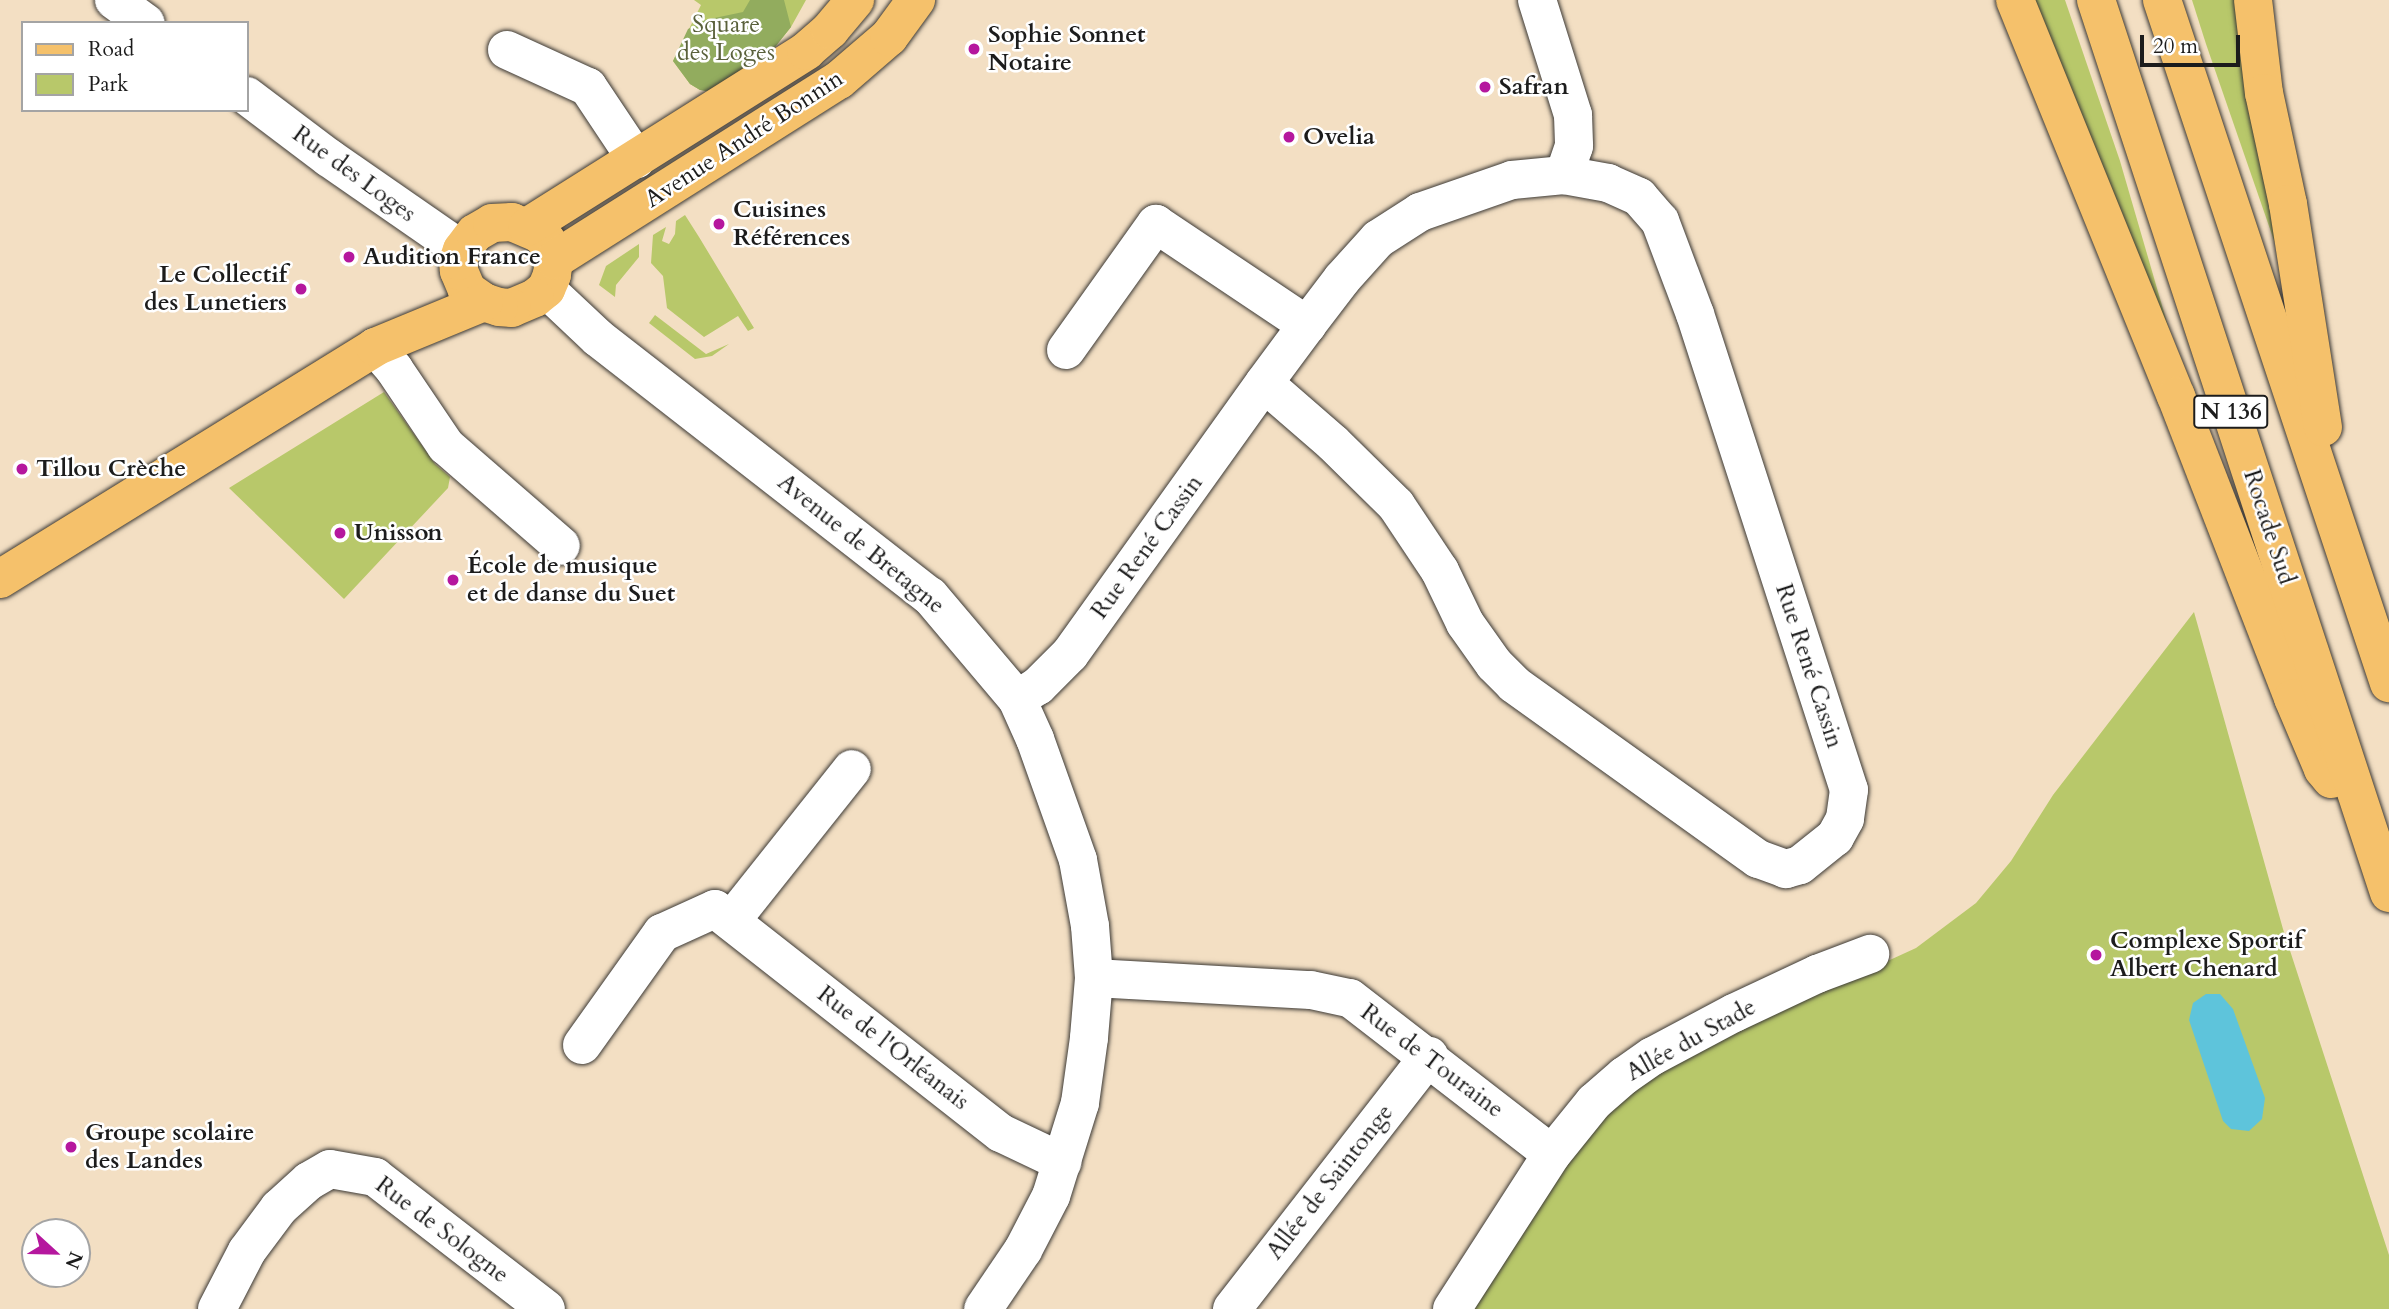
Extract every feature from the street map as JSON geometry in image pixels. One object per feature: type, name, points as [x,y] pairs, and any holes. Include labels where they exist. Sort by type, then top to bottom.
[{"type":"main road","name":"Avenue André Bonnin","points":[[527,227],[806,51],[840,19],[855,0]]},
{"type":"main road","name":"Avenue André Bonnin","points":[[550,274],[839,80],[889,37],[916,0]]},
{"type":"main road","points":[[2015,0],[2181,408],[2323,769],[2366,823]]},
{"type":"main road","name":"Rocade Sud","points":[[2096,0],[2389,893]]},
{"type":"main road","name":"N 136","points":[[2162,0],[2389,683]]},
{"type":"main road","points":[[2253,0],[2264,93],[2288,204],[2340,536]]},
{"type":"main road","points":[[375,347],[460,260],[475,233],[492,223],[512,222],[527,227],[545,240],[550,274],[525,304],[512,308],[484,302],[467,290],[460,260]]},
{"type":"main road","points":[[0,579],[375,347],[484,302]]},
{"type":"street","points":[[114,0],[143,21]]},
{"type":"street","points":[[1537,0],[1573,115],[1574,146],[1564,176]]},
{"type":"street","points":[[506,50],[588,87],[636,159]]},
{"type":"street","name":"Rue des Loges","points":[[248,97],[460,260]]},
{"type":"street","name":"Rue René Cassin","points":[[1017,699],[1038,686],[1070,654],[1264,383],[1368,248],[1397,224],[1435,206],[1512,180],[1564,176],[1608,183],[1639,197],[1660,220],[1704,343],[1849,790],[1845,819],[1835,837],[1800,865],[1786,869],[1758,859],[1514,684],[1494,664],[1465,622],[1440,570],[1396,505],[1333,443],[1264,383]]},
{"type":"street","points":[[1066,350],[1156,224],[1307,325]]},
{"type":"street","name":"Avenue de Bretagne","points":[[550,274],[598,338],[930,596],[1017,699],[1078,860],[1090,926],[1094,978],[1080,1103],[1062,1163],[1036,1228],[983,1309]]},
{"type":"street","points":[[375,347],[394,369],[446,446],[561,546]]},
{"type":"street","points":[[731,921],[852,769]]},
{"type":"street","name":"Rue de l'Orléanais","points":[[582,1045],[662,933],[715,909],[1001,1133],[1062,1163]]},
{"type":"street","name":"Allée du Stade","points":[[1452,1309],[1552,1154],[1594,1102],[1653,1056],[1818,974],[1870,954]]},
{"type":"street","name":"Rue de Touraine","points":[[1094,978],[1311,989],[1350,998],[1429,1056],[1552,1154]]},
{"type":"street","name":"Allée de Saintonge","points":[[1232,1309],[1429,1056]]},
{"type":"street","name":"Rue de Sologne","points":[[217,1309],[247,1251],[279,1208],[309,1181],[330,1169],[375,1177],[546,1309]]},
{"type":"green space","name":"Square des Loges","points":[[694,0],[806,0],[791,27],[775,47],[700,90],[690,84],[673,61],[701,5]]},
{"type":"green space","name":"Square des Loges","points":[[750,0],[784,0],[791,27],[775,47],[746,71],[710,92],[690,84],[673,61],[688,29],[705,20],[743,12]]},
{"type":"green space","points":[[2028,0],[2065,0],[2120,161],[2170,333]]},
{"type":"green space","points":[[2192,0],[2241,0],[2279,255],[2206,44]]},
{"type":"green space","points":[[685,215],[754,328],[748,331],[738,316],[704,337],[667,308],[663,276],[651,263],[653,235],[666,227],[662,241],[669,244],[675,234],[676,221]]},
{"type":"green space","points":[[639,244],[639,257],[616,285],[615,297],[599,285],[606,266]]},
{"type":"green space","points":[[655,315],[706,354],[729,344],[712,356],[695,359],[649,323]]},
{"type":"green space","points":[[384,392],[435,464],[450,477],[448,488],[344,599],[229,488]]},
{"type":"green space","name":"Complexe Sportif Albert Chenard","points":[[2194,612],[2283,929],[2389,1255],[2389,1309],[1468,1309],[1520,1226],[1613,1105],[1687,1053],[1916,948],[1976,903],[2011,861],[2053,795]]},
{"type":"water","points":[[2206,994],[2220,994],[2233,1009],[2265,1098],[2262,1119],[2249,1131],[2231,1129],[2223,1121],[2189,1020],[2193,1003]]},
{"type":"place","name":"Sophie Sonnet Notaire","points":[[974,49]]},
{"type":"place","name":"Safran","points":[[1485,87]]},
{"type":"place","name":"Ovelia","points":[[1289,137]]},
{"type":"place","name":"Cuisines Références","points":[[719,224]]},
{"type":"place","name":"Audition France","points":[[349,257]]},
{"type":"place","name":"Le Collectif des Lunetiers","points":[[301,289]]},
{"type":"place","name":"Tillou Crèche","points":[[22,469]]},
{"type":"place","name":"Unisson","points":[[340,533]]},
{"type":"place","name":"École de musique et de danse du Suet","points":[[453,580]]},
{"type":"place","name":"Complexe Sportif Albert Chenard","points":[[2096,955]]},
{"type":"place","name":"Groupe scolaire des Landes","points":[[71,1147]]}]
